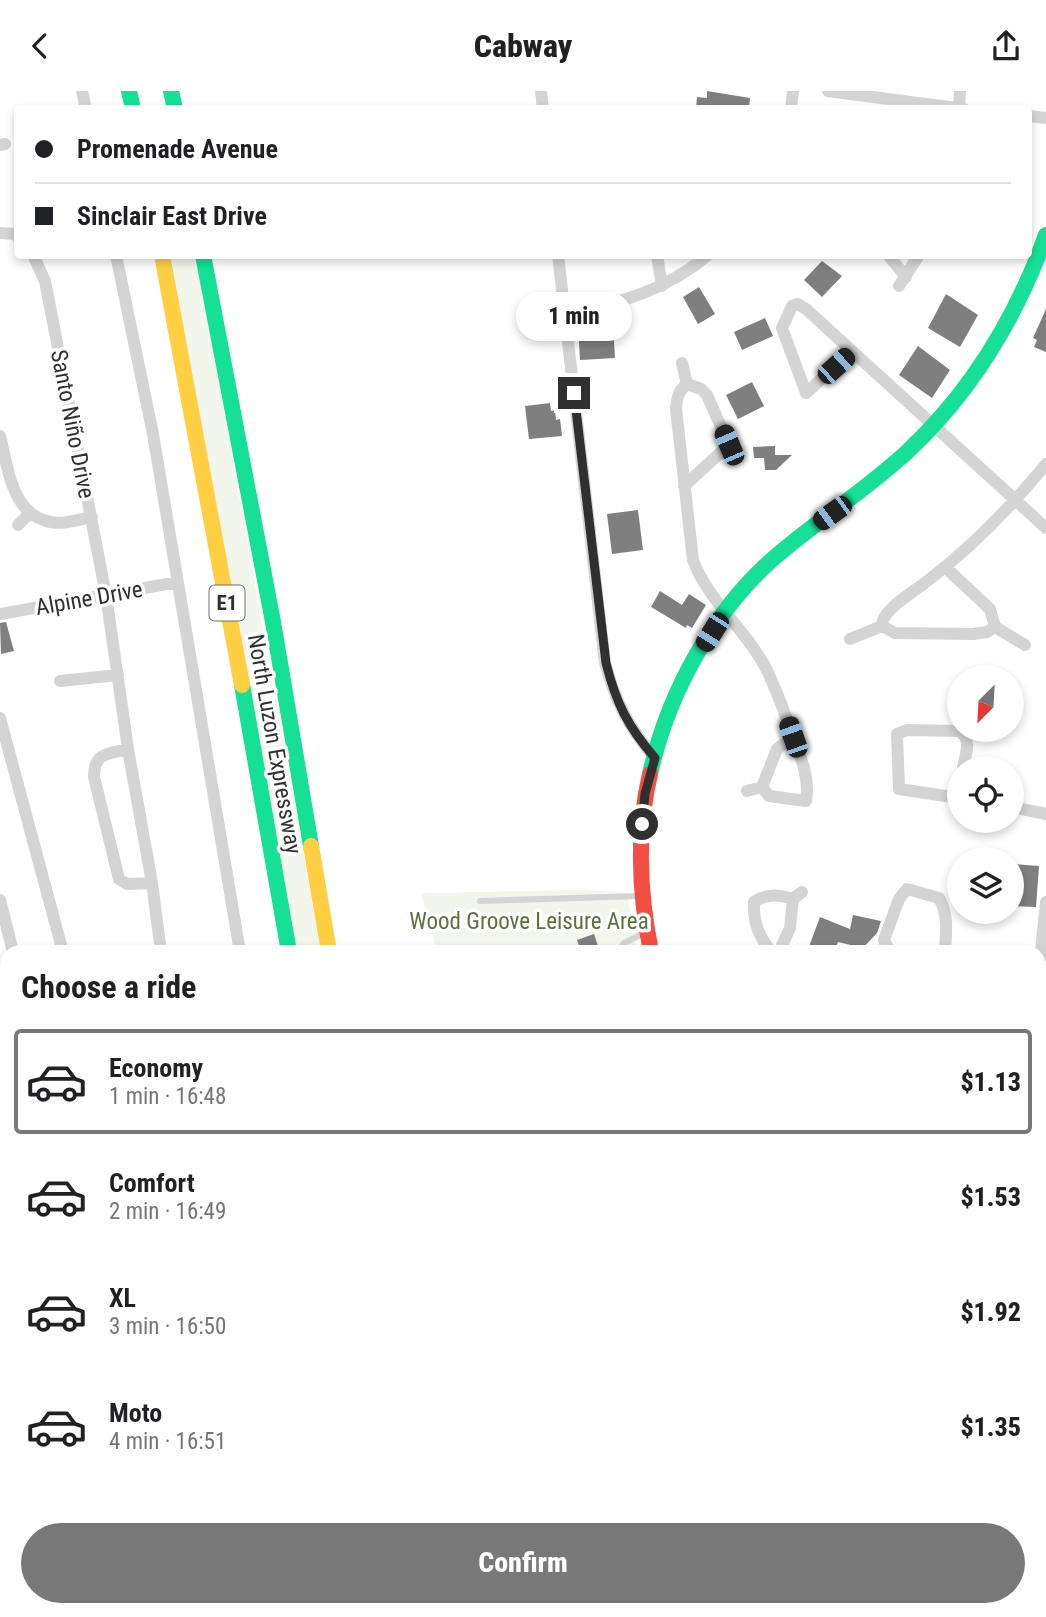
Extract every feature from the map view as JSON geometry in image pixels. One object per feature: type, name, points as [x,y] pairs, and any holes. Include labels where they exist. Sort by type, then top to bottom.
[{"type":"main road","points":[[649,945],[642,896],[642,824],[645,794],[682,684],[724,613],[758,573],[782,550],[880,476],[954,405],[995,348],[1013,314],[1046,235]]},
{"type":"main road","name":"North Luzon Expressway","points":[[163,259],[288,945]]},
{"type":"main road","name":"North Luzon Expressway","points":[[204,259],[272,622],[328,945]]},
{"type":"street","points":[[828,91],[938,105]]},
{"type":"street","name":"Santo Niño Drive","points":[[35,259],[45,281],[92,517],[160,945]]},
{"type":"street","points":[[117,259],[153,434],[239,945]]},
{"type":"street","points":[[558,259],[606,663],[613,691],[634,733],[655,758]]},
{"type":"street","points":[[658,259],[662,286]]},
{"type":"street","points":[[564,312],[603,306],[662,286],[702,259]]},
{"type":"street","points":[[890,259],[902,281],[916,259]]},
{"type":"street","points":[[851,352],[806,393],[782,328],[792,306],[802,306],[1046,529]]},
{"type":"street","points":[[682,363],[687,384]]},
{"type":"street","points":[[687,384],[677,397],[676,409],[693,560],[699,576],[724,613],[762,661],[803,761],[807,801],[769,796],[762,787]]},
{"type":"street","points":[[684,486],[729,445],[707,394],[687,384]]},
{"type":"street","points":[[0,436],[17,498],[29,514],[59,523],[92,517]]},
{"type":"street","points":[[882,626],[885,613],[946,568],[1016,501],[1046,464]]},
{"type":"street","points":[[18,525],[29,514]]},
{"type":"street","points":[[946,568],[989,609],[995,627],[1025,645]]},
{"type":"street","name":"Alpine Drive","points":[[0,614],[178,582]]},
{"type":"street","points":[[882,626],[895,633],[973,634],[987,632],[995,627]]},
{"type":"street","points":[[850,639],[882,626]]},
{"type":"street","points":[[60,681],[118,675]]},
{"type":"street","points":[[0,718],[60,945]]},
{"type":"street","points":[[947,795],[899,789],[897,734],[907,730],[960,731],[968,739],[965,756]]},
{"type":"street","points":[[762,787],[777,749],[793,737]]},
{"type":"street","points":[[128,749],[104,754],[97,759],[94,777],[119,879],[127,884],[152,883]]},
{"type":"street","points":[[747,791],[762,787]]},
{"type":"street","points":[[1024,809],[1046,814]]},
{"type":"street","points":[[886,945],[884,940],[899,899],[907,889],[939,898],[946,910],[945,945]]},
{"type":"street","points":[[766,945],[755,926],[749,900],[772,895],[797,895],[790,927],[782,945]]},
{"type":"street","points":[[1042,945],[1046,902]]},
{"type":"street","points":[[1,907],[11,945]]},
{"type":"lane","points":[[481,901],[642,896]]},
{"type":"lane","points":[[623,945],[646,932]]},
{"type":"green space","points":[[172,259],[197,259],[320,945],[295,945]]},
{"type":"green space","name":"Wood Groove Leisure Area","points":[[586,890],[627,893],[636,945],[435,945],[421,893]]},
{"type":"building","points":[[707,91],[750,98],[749,105],[696,105],[697,97],[707,98]]},
{"type":"building","points":[[822,261],[842,276],[822,297],[804,280]]},
{"type":"building","points":[[699,287],[715,314],[698,324],[683,297]]},
{"type":"building","points":[[946,294],[978,315],[960,347],[928,328]]},
{"type":"building","points":[[1046,309],[1046,352],[1034,347],[1037,340],[1033,338]]},
{"type":"building","points":[[765,318],[773,336],[742,350],[734,332]]},
{"type":"building","points":[[613,324],[615,358],[580,360],[578,326]]},
{"type":"building","points":[[918,346],[950,370],[932,398],[899,375]]},
{"type":"building","points":[[752,382],[764,406],[738,419],[726,395]]},
{"type":"building","points":[[550,403],[551,411],[555,410],[556,420],[560,419],[562,436],[529,439],[525,406]]},
{"type":"building","points":[[775,446],[775,455],[792,455],[776,470],[765,470],[764,458],[754,458],[753,447]]},
{"type":"building","points":[[638,510],[643,550],[612,554],[607,514]]},
{"type":"building","points":[[660,591],[682,605],[689,594],[706,605],[692,628],[687,625],[686,628],[651,607]]},
{"type":"building","points":[[6,622],[14,651],[1,654],[0,623]]},
{"type":"building","points":[[1024,865],[1039,866],[1036,907],[1024,906]]},
{"type":"building","points":[[853,915],[881,921],[877,933],[866,945],[838,942],[837,945],[810,945],[820,917],[850,929]]},
{"type":"building","points":[[594,934],[598,945],[579,945],[577,940]]},
{"type":"traffic: fast","points":[[129,91],[132,105]]},
{"type":"traffic: fast","points":[[171,91],[174,105]]},
{"type":"traffic: fast","points":[[650,774],[668,714],[681,684],[696,655],[732,602],[775,557],[908,451],[952,404],[990,352],[1006,324],[1046,235]]},
{"type":"traffic: fast","points":[[204,259],[273,622],[311,846]]},
{"type":"traffic: fast","points":[[242,685],[288,945]]},
{"type":"traffic: slow","points":[[163,259],[242,685]]},
{"type":"traffic: slow","points":[[311,846],[328,945]]},
{"type":"traffic: jam","points":[[650,774],[641,840],[642,885],[650,945]]},
{"type":"route","points":[[574,393],[606,663],[613,691],[634,733],[655,758],[645,794],[642,824]]}]
